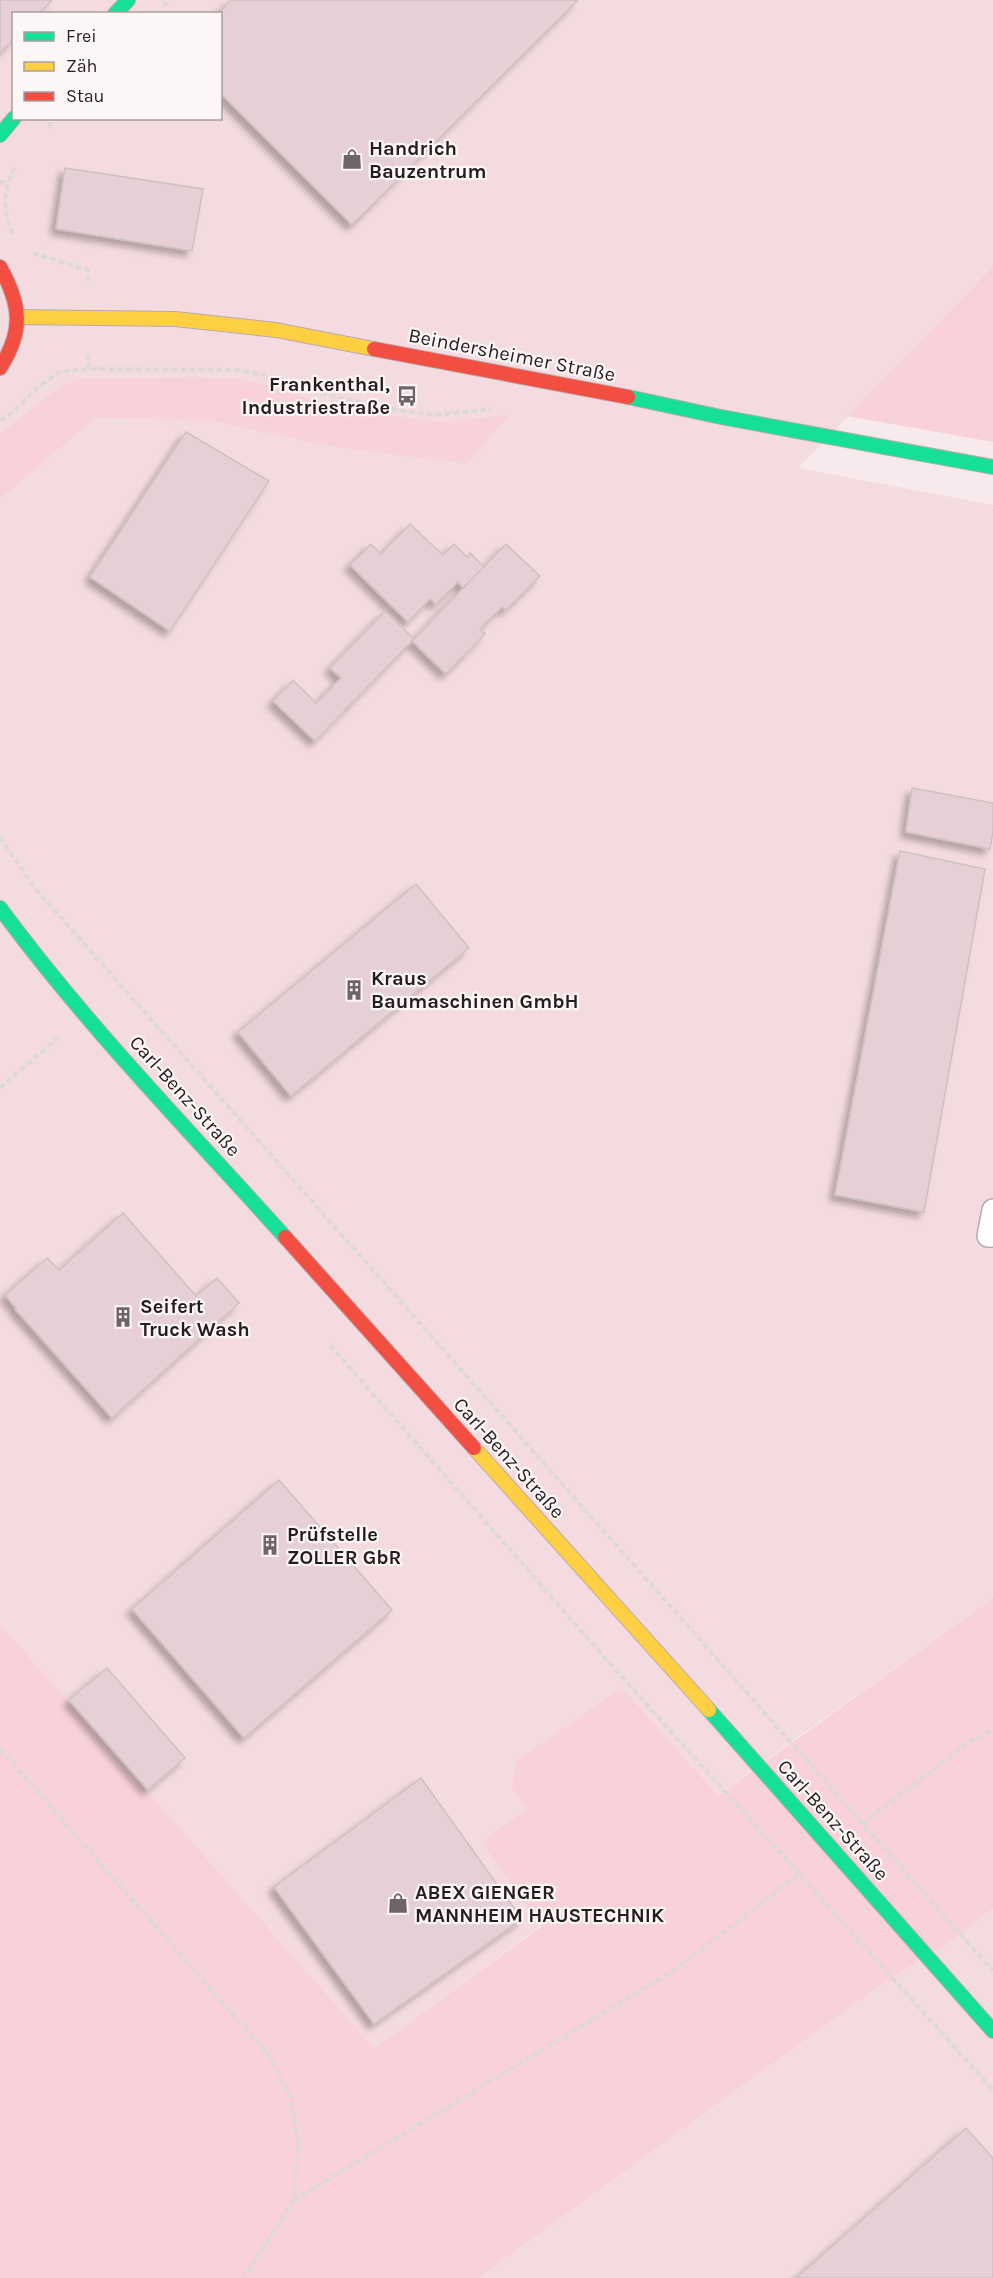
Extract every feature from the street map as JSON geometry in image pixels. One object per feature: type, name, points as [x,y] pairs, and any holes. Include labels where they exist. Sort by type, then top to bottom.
[{"type":"street","points":[[117,12],[128,0]]},
{"type":"street","points":[[0,135],[12,120]]},
{"type":"street","points":[[0,267],[14,291],[19,317],[16,338],[8,357],[0,368]]},
{"type":"street","name":"Beindersheimer Straße","points":[[19,317],[176,319],[276,330],[598,391],[721,417],[993,467]]},
{"type":"street","name":"Carl-Benz-Straße","points":[[0,908],[85,1014],[649,1643],[993,2031]]},
{"type":"lane","points":[[993,1210],[988,1236],[993,1236]]},
{"type":"path","points":[[0,182],[7,183],[5,217],[18,243]]},
{"type":"path","points":[[26,248],[33,253],[88,270],[88,369]]},
{"type":"path","points":[[0,420],[13,412],[37,388],[59,372],[88,369],[240,370],[283,379],[310,391],[395,410],[436,415],[501,408]]},
{"type":"path","points":[[0,837],[34,887],[993,1971]]},
{"type":"path","points":[[0,1088],[85,1014]]},
{"type":"path","points":[[50,1030],[65,1047]]},
{"type":"path","points":[[328,1342],[614,1668],[993,2090]]},
{"type":"path","points":[[863,1823],[969,1742],[993,1730]]},
{"type":"path","points":[[0,1749],[270,2056],[291,2098],[298,2144],[294,2200]]},
{"type":"path","points":[[238,2278],[243,2277],[294,2200],[674,1970],[800,1874]]},
{"type":"shaded area","points":[[0,0],[993,0],[993,268],[798,468],[993,505],[993,1598],[795,1739],[374,2048],[0,1624]]},
{"type":"shaded area","points":[[993,267],[993,442],[847,416]]},
{"type":"shaded area","points":[[194,377],[242,379],[295,394],[333,408],[442,422],[509,415],[467,464],[328,446],[213,421],[96,417],[0,499],[0,434],[49,395],[76,379]]},
{"type":"shaded area","points":[[993,1598],[993,1908],[962,1934],[882,1984],[478,2278],[0,2278],[0,1624],[374,2048],[542,1926],[483,1844],[493,1833],[527,1810],[512,1787],[516,1761],[622,1688],[718,1796]]},
{"type":"shaded area","points":[[993,1908],[993,2278],[478,2278],[882,1984],[962,1934]]},
{"type":"building","points":[[0,0],[52,0],[41,12],[12,12],[12,41],[0,53]]},
{"type":"building","name":"Handrich Bauzentrum","points":[[231,0],[578,0],[352,225],[222,95],[222,12],[220,12]]},
{"type":"building","points":[[65,168],[203,189],[192,251],[56,229]]},
{"type":"building","points":[[186,432],[269,481],[170,631],[90,577]]},
{"type":"building","points":[[410,524],[443,555],[454,544],[467,557],[470,553],[484,567],[463,588],[458,582],[436,604],[430,599],[408,622],[350,565],[371,544],[381,554]]},
{"type":"building","points":[[506,544],[540,576],[506,610],[502,607],[480,629],[485,634],[446,674],[412,641]]},
{"type":"building","points":[[385,611],[414,639],[315,741],[273,701],[293,680],[316,703],[341,678],[330,668]]},
{"type":"building","points":[[912,788],[993,803],[993,831],[990,849],[906,832]]},
{"type":"building","points":[[900,851],[985,869],[924,1212],[835,1195]]},
{"type":"building","name":"Kraus Baumaschinen GmbH","points":[[416,884],[469,948],[291,1096],[238,1032]]},
{"type":"building","name":"Seifert Truck Wash","points":[[123,1213],[196,1296],[217,1278],[239,1303],[112,1418],[5,1295],[47,1258],[59,1270]]},
{"type":"building","name":"Prüfstelle ZOLLER GbR","points":[[279,1480],[392,1610],[244,1738],[132,1609]]},
{"type":"building","points":[[107,1668],[185,1758],[148,1790],[69,1700]]},
{"type":"building","name":"ABEX GIENGER MANNHEIM HAUSTECHNIK","points":[[421,1778],[522,1919],[374,2024],[274,1887]]},
{"type":"building","points":[[966,2128],[993,2158],[993,2278],[796,2278]]},
{"type":"traffic: fast","points":[[117,12],[128,0]]},
{"type":"traffic: fast","points":[[0,135],[12,120]]},
{"type":"traffic: fast","points":[[628,397],[721,417],[993,467]]},
{"type":"traffic: fast","points":[[0,908],[102,1035],[285,1237]]},
{"type":"traffic: fast","points":[[709,1710],[993,2031]]},
{"type":"traffic: slow","points":[[19,317],[175,319],[276,330],[374,349]]},
{"type":"traffic: slow","points":[[474,1448],[709,1710]]},
{"type":"traffic: jam","points":[[0,267],[12,293],[17,318],[13,342],[0,368]]},
{"type":"traffic: jam","points":[[374,349],[628,397]]},
{"type":"traffic: jam","points":[[285,1237],[474,1448]]},
{"type":"place","name":"Handrich Bauzentrum","points":[[352,159]]},
{"type":"place","name":"Frankenthal, Industriestraße","points":[[407,396]]},
{"type":"place","name":"Kraus Baumaschinen GmbH","points":[[354,990]]},
{"type":"place","name":"Seifert Truck Wash","points":[[123,1317]]},
{"type":"place","name":"Prüfstelle ZOLLER GbR","points":[[270,1545]]},
{"type":"place","name":"ABEX GIENGER MANNHEIM HAUSTECHNIK","points":[[398,1903]]}]
